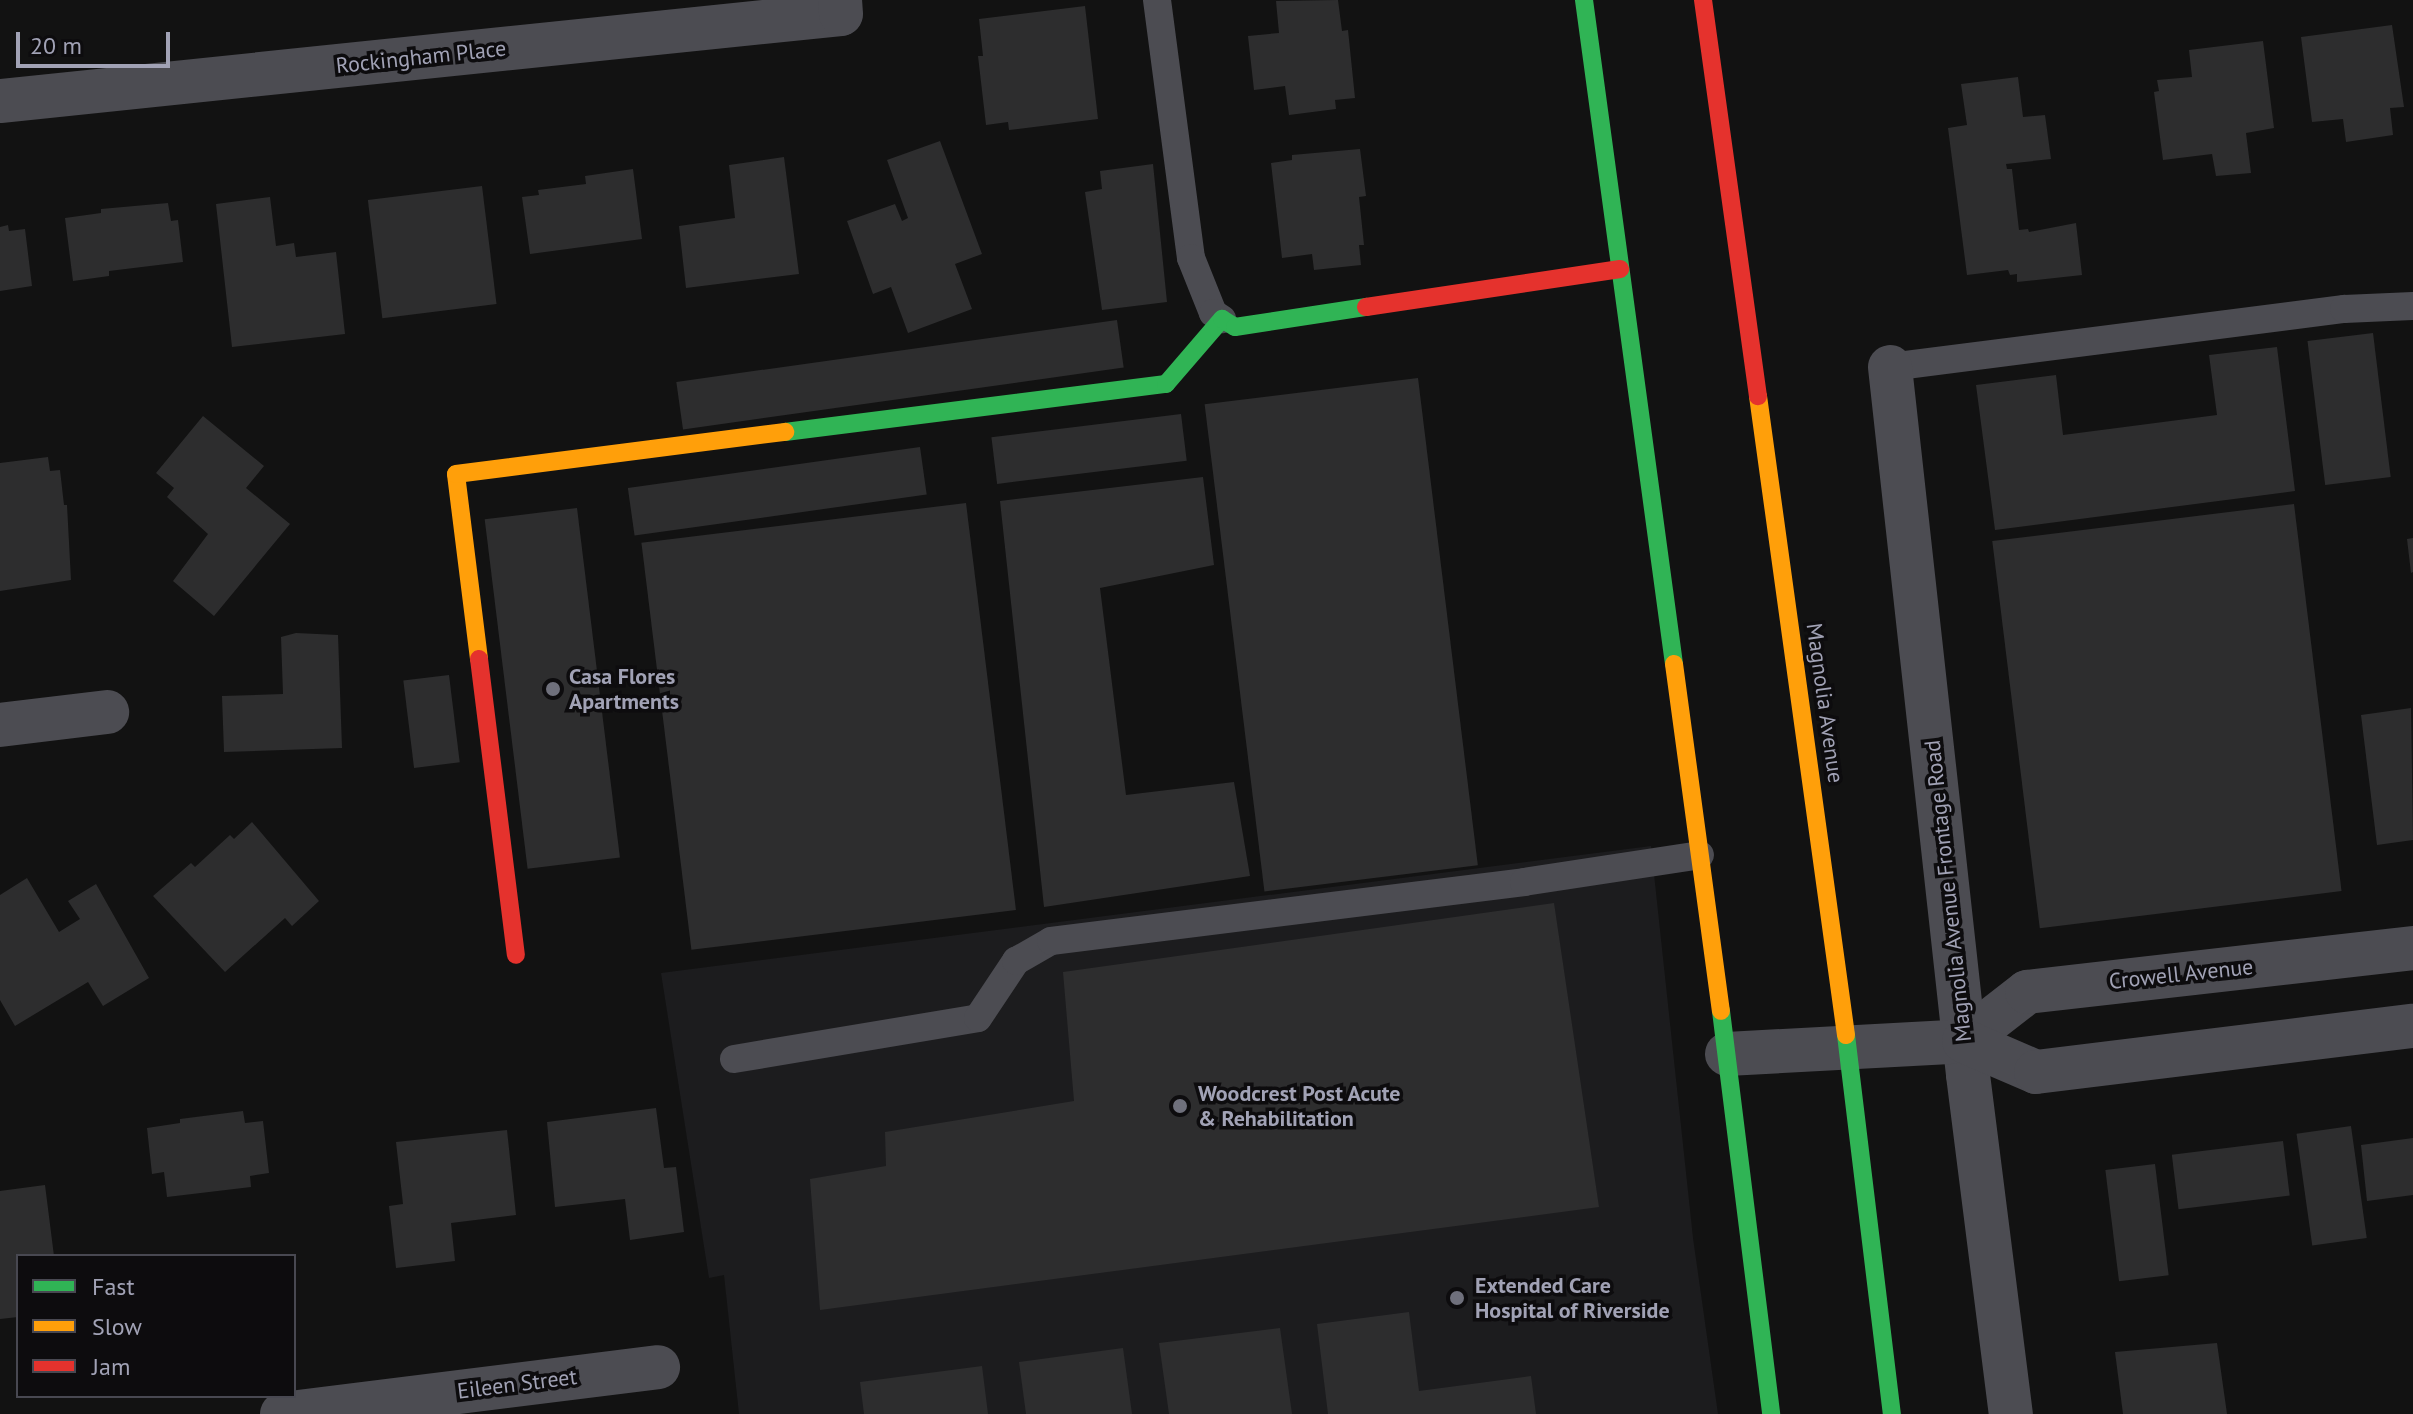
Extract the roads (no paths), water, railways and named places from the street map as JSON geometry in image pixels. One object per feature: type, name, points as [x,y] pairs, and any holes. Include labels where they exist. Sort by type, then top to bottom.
[{"type":"main road","points":[[1584,0],[1727,1054],[1771,1414]]},
{"type":"main road","name":"Magnolia Avenue","points":[[1703,0],[1847,1048],[1892,1414]]},
{"type":"main road","points":[[516,955],[456,474],[1166,384],[1222,319],[1235,327],[1620,269]]},
{"type":"street","name":"Rockingham Place","points":[[0,101],[840,7]]},
{"type":"street","name":"Magnolia Avenue Frontage Road","points":[[1890,367],[1964,1041],[2011,1414]]},
{"type":"street","points":[[0,725],[107,712]]},
{"type":"street","name":"Crowell Avenue","points":[[1964,1041],[2027,992],[2413,948]]},
{"type":"street","points":[[1727,1054],[1964,1041],[2036,1072],[2413,1026]]},
{"type":"street","name":"Eileen Street","points":[[282,1414],[409,1406],[658,1367]]},
{"type":"lane","points":[[1157,0],[1191,258],[1213,313],[1222,319]]},
{"type":"lane","points":[[1890,367],[2344,309],[2413,306]]},
{"type":"lane","points":[[734,1059],[978,1018],[1016,961],[1051,941],[1524,882],[1700,855]]},
{"type":"place","name":"Casa Flores Apartments","points":[[553,689]]},
{"type":"place","name":"Woodcrest Post Acute & Rehabilitation","points":[[1180,1106]]},
{"type":"place","name":"Extended Care Hospital of Riverside","points":[[1457,1298]]}]
